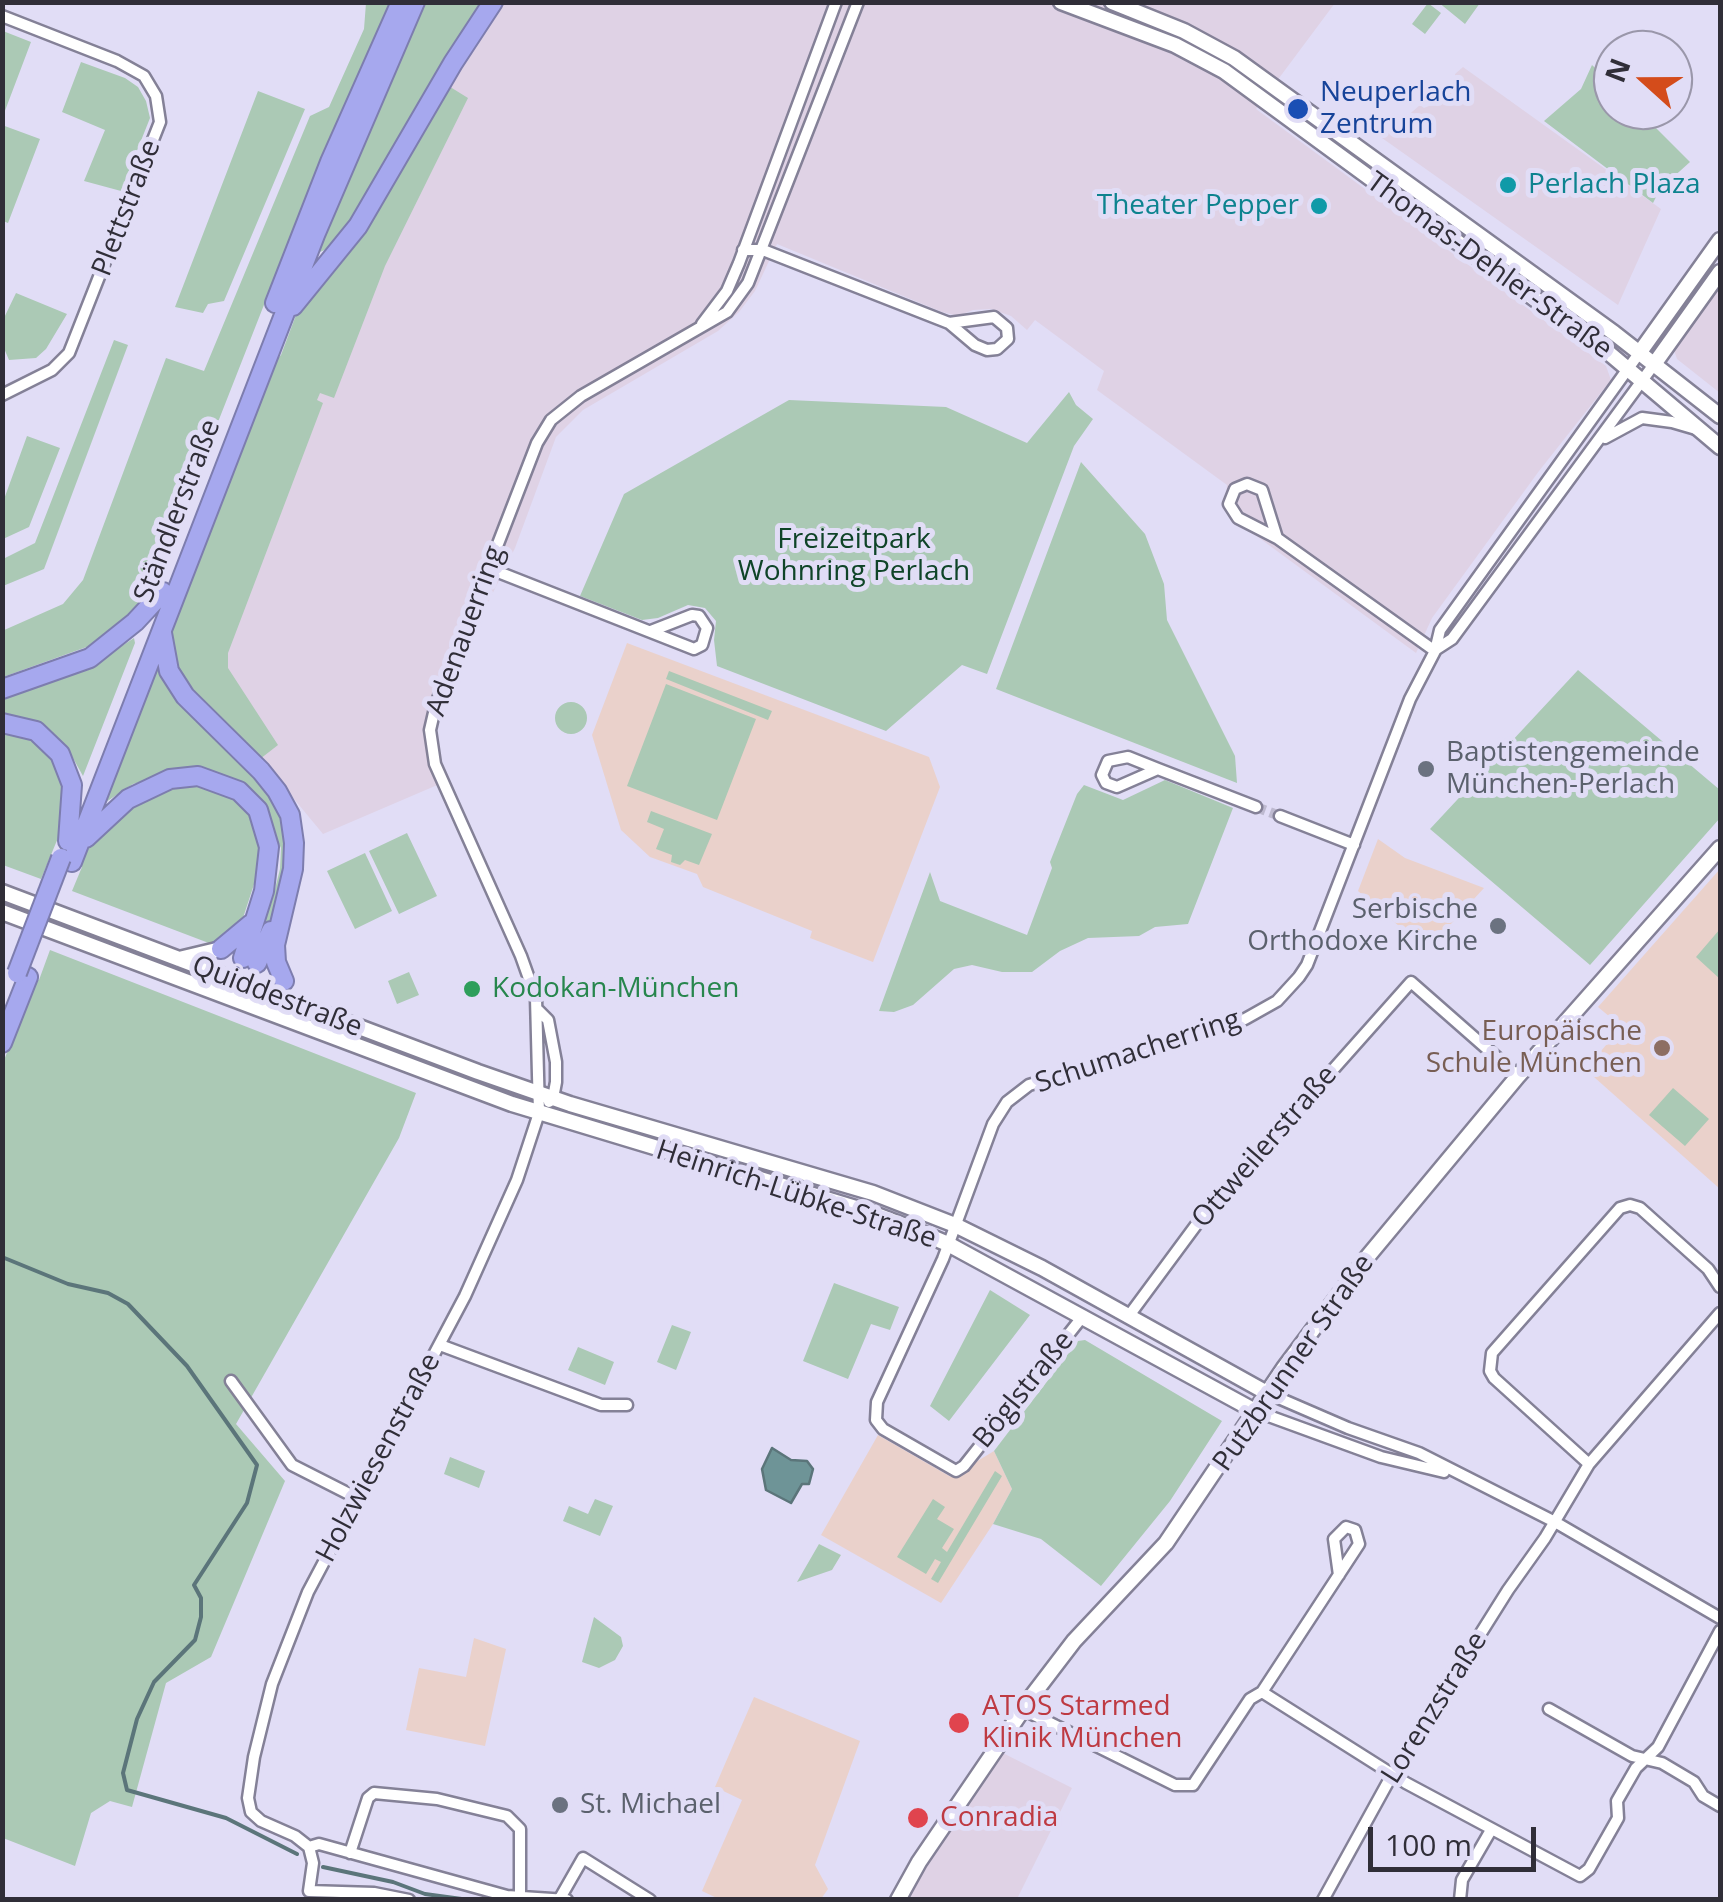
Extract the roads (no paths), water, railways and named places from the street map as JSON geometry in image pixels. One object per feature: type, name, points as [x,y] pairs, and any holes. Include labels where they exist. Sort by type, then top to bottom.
[{"type":"highway","name":"Ständlerstraße","points":[[70,852],[163,592],[302,230],[401,2]]},
{"type":"highway","name":"Ständlerstraße","points":[[2,1043],[23,974],[70,852],[162,628],[284,311],[415,2]]},
{"type":"highway","points":[[284,311],[294,306],[358,226],[493,2]]},
{"type":"highway","points":[[2,689],[90,658],[135,622],[163,592]]},
{"type":"highway","points":[[162,628],[169,671],[185,696],[261,771],[284,802],[294,842],[293,868],[275,945],[276,962],[284,982]]},
{"type":"highway","points":[[2,724],[25,727],[42,735],[67,768],[72,785],[70,852]]},
{"type":"highway","points":[[70,852],[114,810],[156,784],[198,776],[239,791],[258,810],[266,836],[268,869],[250,961]]},
{"type":"highway","points":[[250,961],[283,902]]},
{"type":"highway","points":[[220,948],[255,920]]},
{"type":"highway","name":"Ständlerstraße","points":[[2,1011],[23,974]]},
{"type":"main road","name":"Thomas-Dehler-Straße","points":[[1062,2],[1189,52],[1224,70],[1628,369],[1720,447]]},
{"type":"main road","name":"Thomas-Dehler-Straße","points":[[1112,2],[1211,44],[1264,78],[1655,363],[1720,416]]},
{"type":"main road","points":[[1251,91],[1265,87],[1264,78]]},
{"type":"main road","points":[[1640,352],[1720,240]]},
{"type":"main road","points":[[1655,363],[1720,272]]},
{"type":"main road","name":"Putzbrunner Straße","points":[[898,1900],[1022,1710],[1074,1641],[1166,1544],[1267,1393],[1377,1246],[1518,1076],[1720,848]]},
{"type":"main road","name":"Quiddestraße","points":[[2,892],[307,1010],[554,1098]]},
{"type":"main road","name":"Quiddestraße","points":[[2,912],[539,1113]]},
{"type":"main road","points":[[178,959],[220,948]]},
{"type":"main road","points":[[234,1001],[250,961]]},
{"type":"main road","points":[[284,982],[307,1010]]},
{"type":"main road","name":"Heinrich-Lübke-Straße","points":[[554,1098],[873,1193],[955,1225],[1042,1268],[1267,1393]]},
{"type":"main road","name":"Heinrich-Lübke-Straße","points":[[539,1113],[869,1212],[948,1244],[1255,1411]]},
{"type":"street","name":"Adenauerring","points":[[702,325],[727,290],[744,250],[836,2]]},
{"type":"street","name":"Adenauerring","points":[[539,1113],[538,1010],[521,956],[439,774],[430,730],[436,704],[537,443],[551,420],[581,396],[712,322],[732,306],[748,283],[858,2]]},
{"type":"street","name":"Plettstraße","points":[[2,16],[117,61],[144,76],[156,96],[160,122],[69,353],[52,370],[2,395]]},
{"type":"street","points":[[744,250],[763,250],[949,323],[987,350],[996,350],[1008,339],[1006,328],[994,318],[949,323]]},
{"type":"street","points":[[1628,369],[1640,352]]},
{"type":"street","points":[[1277,538],[1262,490],[1247,484],[1235,489],[1230,495],[1232,511],[1238,518],[1277,538],[1434,651],[1452,640],[1655,363]]},
{"type":"street","name":"Schumacherring","points":[[948,1244],[993,1124],[1017,1092],[1245,1018],[1278,1001],[1308,965],[1410,698],[1443,625],[1628,369]]},
{"type":"street","points":[[1593,448],[1612,431],[1642,418],[1703,432]]},
{"type":"street","points":[[488,568],[694,649],[702,645],[707,628],[699,616],[692,614],[650,630]]},
{"type":"street","points":[[1158,768],[1117,788],[1106,783],[1102,775],[1105,764],[1114,758],[1128,757],[1158,768],[1256,807]]},
{"type":"street","points":[[1280,816],[1354,845]]},
{"type":"street","name":"Ottweilerstraße","points":[[1128,1317],[1202,1217],[1410,982],[1518,1076]]},
{"type":"street","name":"Adenauerring","points":[[538,1010],[548,1020],[553,1038],[554,1098]]},
{"type":"street","points":[[539,1113],[554,1098]]},
{"type":"street","name":"Holzwiesenstraße","points":[[309,1847],[251,1812],[248,1798],[254,1757],[272,1684],[308,1592],[440,1345],[501,1219],[539,1113]]},
{"type":"street","points":[[1589,1464],[1494,1378],[1490,1370],[1492,1353],[1620,1208],[1630,1205],[1640,1208],[1708,1269],[1720,1286]]},
{"type":"street","name":"Böglstraße","points":[[948,1244],[877,1402],[876,1420],[883,1429],[948,1468],[956,1471],[964,1466],[1082,1316]]},
{"type":"street","name":"Lorenzstraße","points":[[1323,1900],[1393,1773],[1589,1464],[1720,1313]]},
{"type":"street","points":[[440,1345],[601,1404],[627,1405]]},
{"type":"street","points":[[231,1381],[292,1465],[357,1498]]},
{"type":"street","points":[[1267,1393],[1419,1454],[1554,1522],[1720,1618]]},
{"type":"street","points":[[1255,1411],[1381,1457],[1455,1474]]},
{"type":"street","points":[[1022,1710],[1185,1788],[1197,1781],[1250,1699],[1262,1692],[1339,1575]]},
{"type":"street","points":[[1262,1692],[1490,1830],[1580,1876],[1589,1869],[1618,1818],[1618,1801],[1636,1768],[1658,1747],[1720,1631]]},
{"type":"street","points":[[1549,1709],[1632,1756],[1662,1763],[1694,1782],[1703,1796],[1720,1806]]},
{"type":"street","points":[[350,1853],[368,1798],[374,1793],[437,1799],[507,1816],[520,1829],[520,1896]]},
{"type":"street","points":[[1460,1900],[1462,1880],[1490,1830]]},
{"type":"street","points":[[409,1900],[374,1894],[306,1895],[313,1864],[309,1847],[319,1844],[459,1885],[567,1900]]},
{"type":"street","points":[[559,1899],[583,1858],[650,1900]]},
{"type":"waterway","points":[[2,1257],[68,1284],[108,1293],[128,1304],[187,1366],[257,1465],[247,1503],[194,1585],[201,1598],[195,1640],[154,1682],[137,1719],[123,1773],[127,1790],[226,1818],[297,1854]]},
{"type":"waterway","points":[[323,1867],[393,1882],[425,1894],[469,1900]]},
{"type":"tunnel","points":[[1256,807],[1280,816]]},
{"type":"place","name":"Neuperlach Zentrum","points":[[1298,109]]},
{"type":"place","name":"Perlach Plaza","points":[[1508,185]]},
{"type":"place","name":"Theater Pepper","points":[[1319,206]]},
{"type":"place","name":"Baptistengemeinde München-Perlach","points":[[1426,769]]},
{"type":"place","name":"Serbische Orthodoxe Kirche","points":[[1498,926]]},
{"type":"place","name":"Kodokan-München","points":[[472,989]]},
{"type":"place","name":"Europäische Schule München","points":[[1662,1048]]},
{"type":"place","name":"ATOS Starmed Klinik München","points":[[959,1723]]},
{"type":"place","name":"St. Michael","points":[[560,1805]]},
{"type":"place","name":"Conradia","points":[[918,1818]]},
{"type":"park label","name":"Freizeitpark Wohnring Perlach","points":[[854,556]]}]
